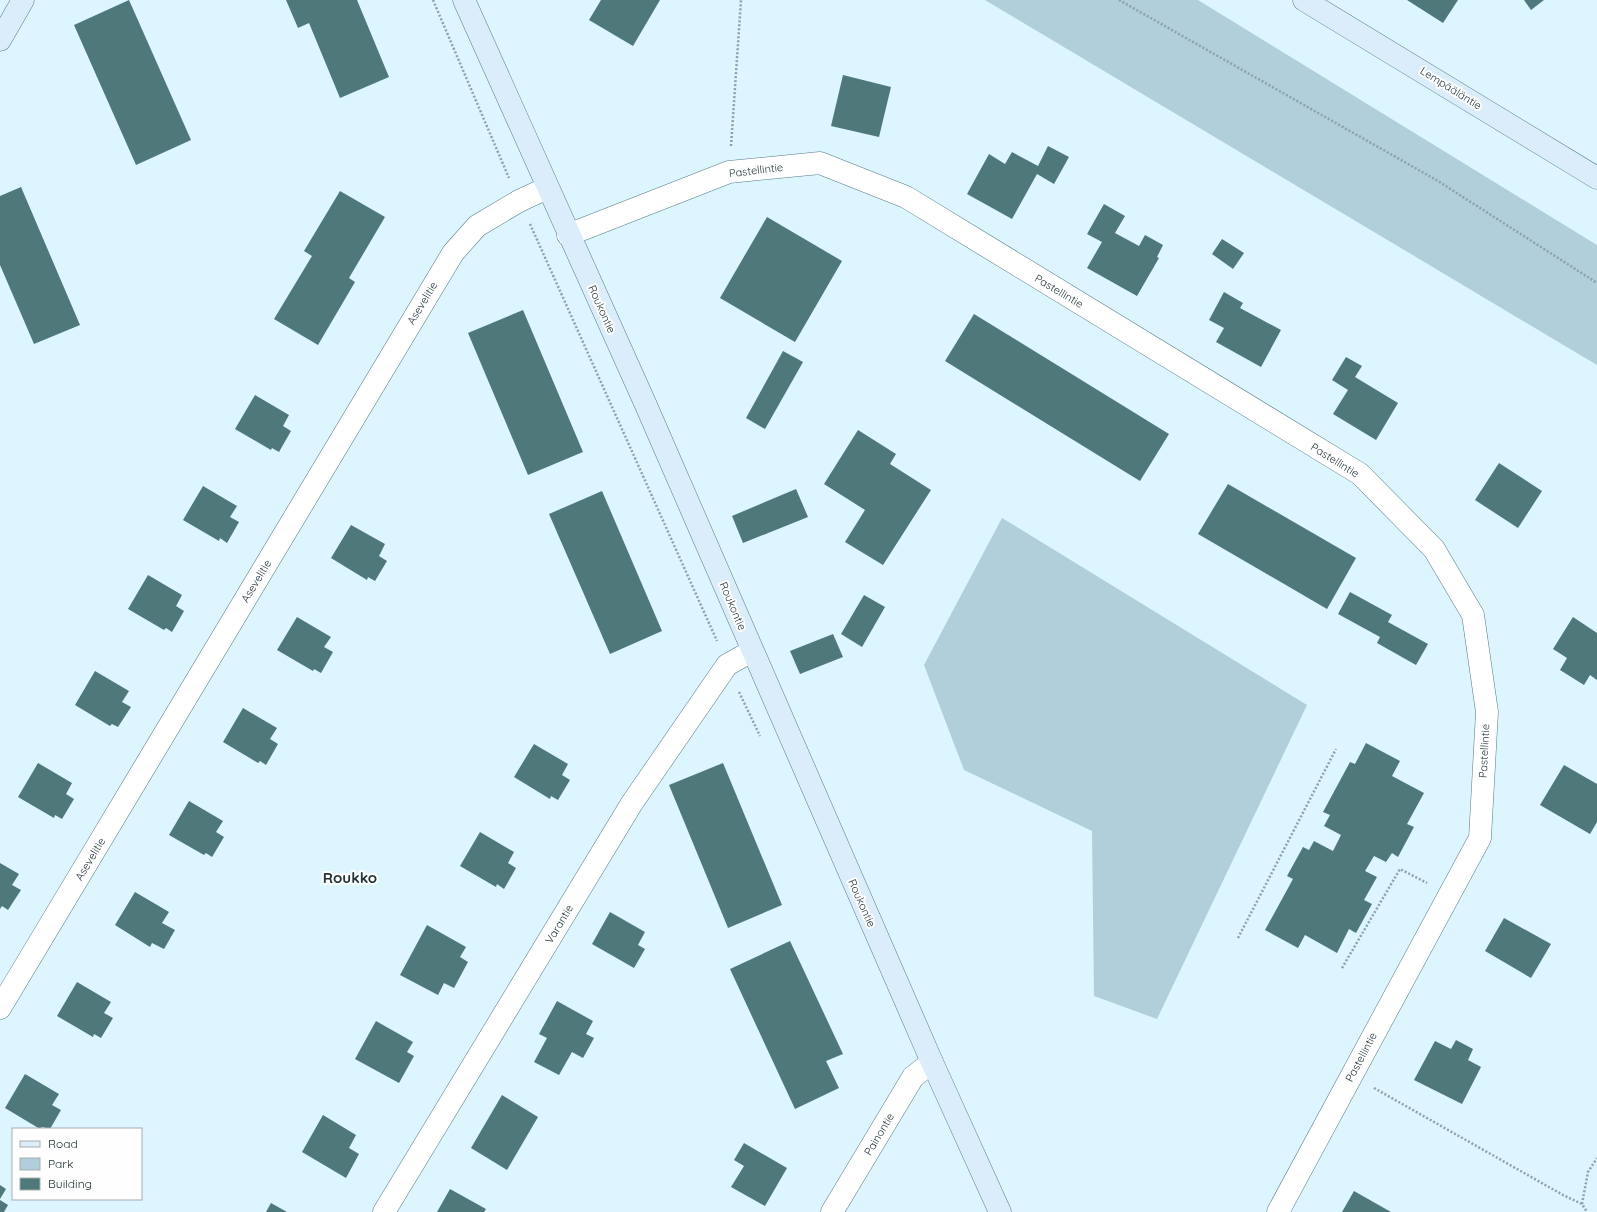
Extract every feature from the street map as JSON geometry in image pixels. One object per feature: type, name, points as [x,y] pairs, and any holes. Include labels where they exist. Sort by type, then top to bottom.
[{"type":"street","points":[[0,40],[23,0]]},
{"type":"street","name":"Roukontie","points":[[464,0],[568,235],[645,403],[932,1062],[1000,1212]]},
{"type":"street","name":"Lempääläntie","points":[[1304,0],[1597,178]]},
{"type":"street","name":"Pastellintie","points":[[568,235],[729,172],[820,163],[906,197],[1360,474],[1434,549],[1473,615],[1487,712],[1480,838],[1278,1212]]},
{"type":"street","name":"Asevelitie","points":[[0,1008],[453,253],[477,226],[519,201],[547,188]]},
{"type":"street","name":"Varantie","points":[[384,1212],[632,803],[727,665],[752,651]]},
{"type":"street","name":"Painontie","points":[[832,1212],[913,1077],[932,1062]]},
{"type":"path","points":[[433,0],[519,201],[760,737]]},
{"type":"path","points":[[729,172],[741,0]]},
{"type":"path","points":[[1119,0],[1438,181],[1597,283]]},
{"type":"path","points":[[1238,938],[1336,749]]},
{"type":"path","points":[[1342,968],[1400,869],[1449,895]]},
{"type":"path","points":[[1352,1075],[1563,1195],[1582,1204],[1587,1212]]},
{"type":"path","points":[[1582,1204],[1588,1172],[1597,1158]]},
{"type":"green space","points":[[985,0],[1198,0],[1597,245],[1597,365]]},
{"type":"green space","points":[[1002,518],[1307,705],[1157,1019],[1094,996],[1092,831],[964,770],[924,665]]},
{"type":"building","points":[[129,0],[191,140],[136,165],[74,25]]},
{"type":"building","points":[[286,0],[357,0],[389,77],[340,98],[309,23],[298,28]]},
{"type":"building","points":[[601,0],[660,0],[633,46],[589,20]]},
{"type":"building","points":[[1407,0],[1458,0],[1443,23]]},
{"type":"building","points":[[1524,0],[1544,0],[1531,10]]},
{"type":"building","points":[[843,75],[891,87],[879,137],[831,126]]},
{"type":"building","points":[[1048,146],[1069,157],[1054,184],[1037,174],[1012,219],[967,194],[989,154],[1005,164],[1012,152],[1038,166]]},
{"type":"building","points":[[21,187],[80,325],[34,344],[0,265],[0,196]]},
{"type":"building","points":[[340,191],[385,217],[349,278],[355,282],[318,345],[274,319],[312,256],[304,251]]},
{"type":"building","points":[[1104,204],[1125,216],[1115,233],[1139,246],[1145,235],[1163,245],[1157,257],[1159,258],[1137,296],[1087,268],[1102,242],[1087,234]]},
{"type":"building","points":[[767,217],[842,261],[795,342],[720,298]]},
{"type":"building","points":[[1222,239],[1244,253],[1233,269],[1212,254]]},
{"type":"building","points":[[1224,292],[1243,303],[1240,308],[1281,330],[1261,367],[1216,342],[1224,328],[1209,320]]},
{"type":"building","points":[[523,310],[583,452],[528,475],[468,333]]},
{"type":"building","points":[[974,314],[1169,434],[1140,481],[945,361]]},
{"type":"building","points":[[783,351],[803,362],[765,429],[746,418]]},
{"type":"building","points":[[1346,357],[1362,366],[1355,377],[1398,403],[1376,440],[1333,414],[1348,390],[1332,380]]},
{"type":"building","points":[[255,395],[289,415],[283,426],[291,431],[279,452],[272,448],[271,450],[235,429]]},
{"type":"building","points":[[858,430],[896,454],[890,464],[931,490],[883,565],[845,542],[865,510],[824,484]]},
{"type":"building","points":[[1499,463],[1542,491],[1518,528],[1475,500]]},
{"type":"building","points":[[1228,484],[1356,558],[1327,609],[1198,534]]},
{"type":"building","points":[[203,486],[237,506],[230,517],[239,522],[227,543],[220,538],[219,541],[183,520]]},
{"type":"building","points":[[796,489],[808,517],[743,543],[732,516]]},
{"type":"building","points":[[602,491],[662,631],[610,654],[549,514]]},
{"type":"building","points":[[351,525],[385,544],[379,556],[387,561],[375,581],[368,577],[367,580],[331,558]]},
{"type":"building","points":[[148,575],[182,595],[176,606],[184,611],[172,632],[166,628],[164,630],[128,609]]},
{"type":"building","points":[[1350,592],[1392,615],[1388,622],[1428,644],[1416,665],[1377,643],[1380,637],[1338,614]]},
{"type":"building","points":[[864,595],[885,607],[862,647],[841,634]]},
{"type":"building","points":[[297,617],[331,637],[324,647],[333,652],[321,673],[314,669],[313,671],[277,650]]},
{"type":"building","points":[[1573,617],[1597,633],[1597,680],[1590,675],[1584,685],[1560,670],[1567,658],[1553,649]]},
{"type":"building","points":[[833,634],[843,657],[800,674],[790,651]]},
{"type":"building","points":[[95,671],[129,691],[122,702],[131,707],[118,727],[112,724],[110,726],[75,705]]},
{"type":"building","points":[[243,708],[277,728],[270,739],[278,744],[266,765],[260,761],[258,763],[223,742]]},
{"type":"building","points":[[1366,743],[1400,761],[1392,776],[1424,793],[1407,824],[1414,827],[1398,857],[1392,853],[1386,862],[1374,856],[1365,871],[1377,877],[1364,900],[1372,904],[1356,933],[1349,929],[1337,953],[1305,935],[1298,948],[1265,930],[1293,879],[1287,876],[1303,847],[1309,850],[1314,841],[1333,851],[1341,835],[1324,826],[1330,815],[1323,812],[1350,762],[1355,764]]},
{"type":"building","points":[[534,744],[568,764],[562,775],[570,780],[558,800],[551,796],[550,799],[514,777]]},
{"type":"building","points":[[38,763],[72,783],[66,794],[74,799],[62,819],[55,815],[54,818],[18,797]]},
{"type":"building","points":[[723,763],[782,905],[728,928],[669,785]]},
{"type":"building","points":[[1564,765],[1597,784],[1597,822],[1590,834],[1540,805]]},
{"type":"building","points":[[189,801],[223,821],[216,832],[224,837],[212,857],[206,853],[204,855],[169,835]]},
{"type":"building","points":[[480,832],[514,852],[508,863],[516,868],[504,889],[497,884],[496,887],[460,866]]},
{"type":"building","points":[[0,863],[19,874],[12,885],[21,890],[8,910],[2,906],[0,909]]},
{"type":"building","points":[[135,892],[169,912],[162,923],[175,930],[164,949],[152,943],[150,947],[115,925]]},
{"type":"building","points":[[610,912],[645,932],[638,945],[645,949],[634,968],[592,944]]},
{"type":"building","points":[[1504,918],[1551,944],[1531,978],[1485,951]]},
{"type":"building","points":[[427,925],[466,947],[460,957],[468,962],[454,988],[444,983],[438,995],[400,975]]},
{"type":"building","points":[[790,941],[843,1054],[826,1061],[839,1088],[795,1109],[730,969]]},
{"type":"building","points":[[77,982],[111,1002],[104,1013],[113,1018],[101,1038],[94,1034],[93,1037],[57,1016]]},
{"type":"building","points":[[557,1001],[593,1021],[586,1034],[594,1038],[583,1058],[572,1052],[559,1075],[534,1062],[547,1038],[539,1034]]},
{"type":"building","points":[[376,1021],[413,1042],[407,1052],[414,1056],[399,1083],[355,1059]]},
{"type":"building","points":[[1456,1040],[1473,1049],[1468,1060],[1481,1067],[1462,1104],[1414,1080],[1435,1041],[1451,1049]]},
{"type":"building","points":[[25,1074],[59,1094],[52,1105],[61,1110],[51,1128],[38,1128],[5,1108]]},
{"type":"building","points":[[502,1095],[538,1117],[507,1170],[471,1148]]},
{"type":"building","points":[[323,1115],[356,1135],[349,1148],[359,1154],[346,1178],[302,1152]]},
{"type":"building","points":[[744,1143],[787,1168],[765,1206],[731,1187],[744,1166],[734,1160]]},
{"type":"building","points":[[0,1185],[6,1189],[0,1199]]},
{"type":"building","points":[[450,1189],[486,1209],[484,1212],[437,1212]]},
{"type":"building","points":[[1354,1191],[1391,1212],[1342,1212]]},
{"type":"building","points":[[0,1200],[8,1205],[4,1212],[0,1212]]},
{"type":"building","points":[[271,1203],[287,1212],[266,1212]]},
{"type":"district","name":"Roukko","points":[[350,877]]}]
